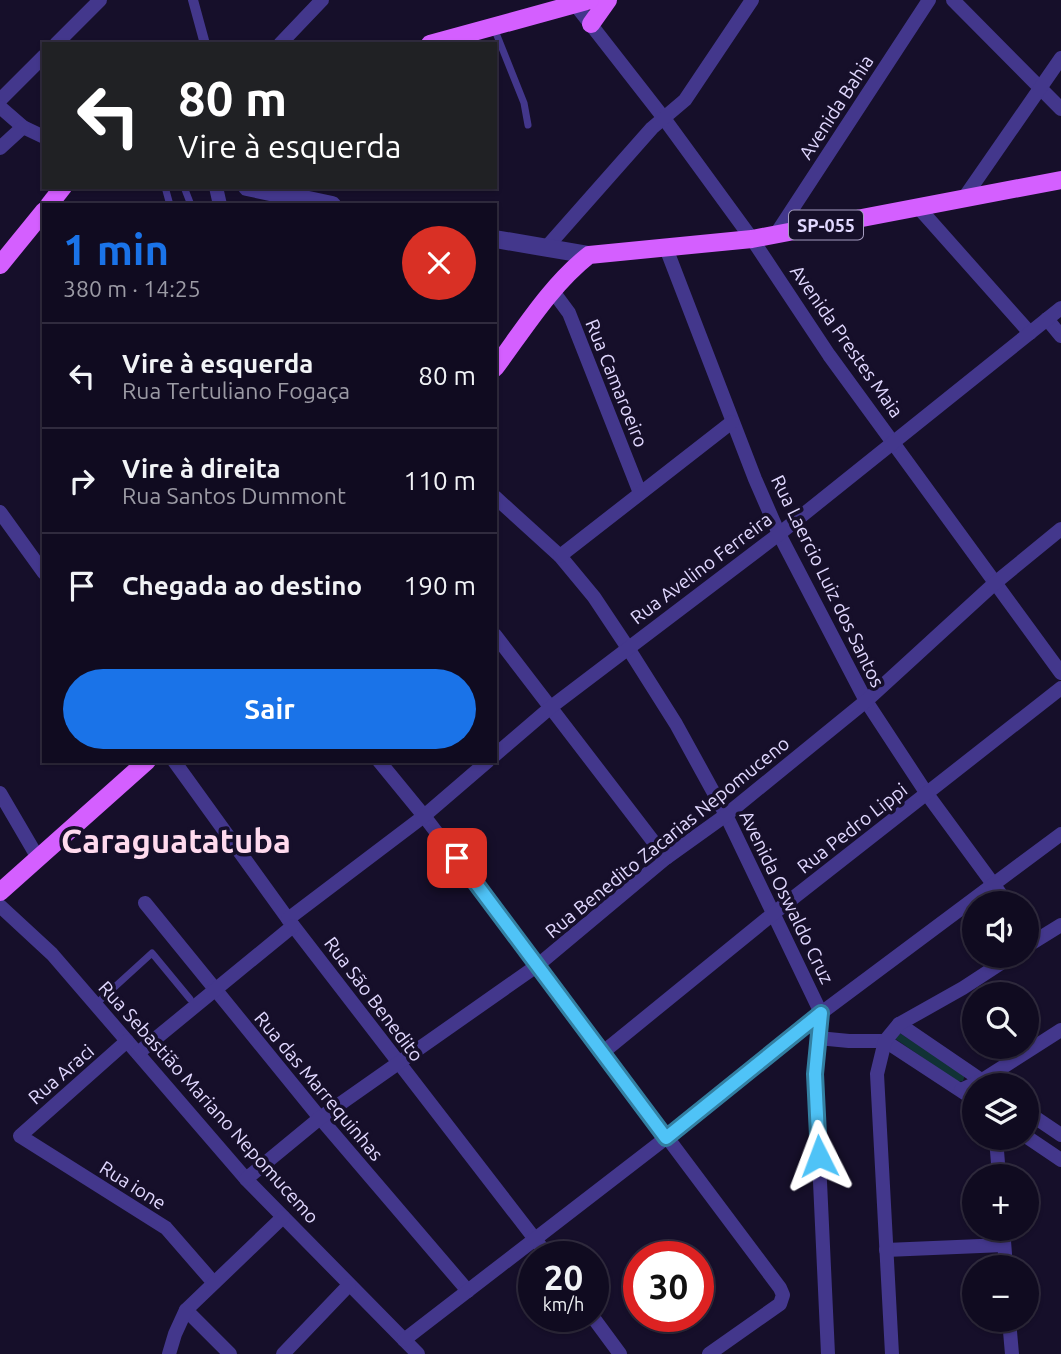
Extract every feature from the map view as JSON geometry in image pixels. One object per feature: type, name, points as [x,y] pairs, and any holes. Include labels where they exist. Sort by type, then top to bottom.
[{"type":"main road","points":[[591,24],[607,0]]},
{"type":"main road","points":[[438,42],[494,28],[579,1]]},
{"type":"main road","name":"SP-055","points":[[589,255],[752,239],[1061,180]]},
{"type":"main road","points":[[51,203],[61,189]]},
{"type":"main road","points":[[0,265],[42,213]]},
{"type":"main road","points":[[497,365],[552,290],[569,271],[589,255]]},
{"type":"main road","points":[[0,892],[145,763]]},
{"type":"street","points":[[58,42],[100,0]]},
{"type":"street","points":[[193,0],[204,42]]},
{"type":"street","points":[[283,42],[322,0]]},
{"type":"street","points":[[545,249],[663,117],[685,100],[752,0]]},
{"type":"street","name":"Avenida Bahia","points":[[776,234],[929,0]]},
{"type":"street","points":[[953,0],[1061,109]]},
{"type":"street","name":"Avenida Prestes Maia","points":[[579,1],[591,24],[752,239],[829,355],[1061,673]]},
{"type":"street","points":[[0,100],[42,58]]},
{"type":"street","points":[[964,198],[1061,58]]},
{"type":"street","points":[[0,107],[23,127],[42,136]]},
{"type":"street","points":[[0,148],[23,127]]},
{"type":"street","points":[[256,189],[323,203]]},
{"type":"street","points":[[918,207],[1030,333]]},
{"type":"street","points":[[497,239],[589,255]]},
{"type":"street","name":"Rua Laercio Luiz dos Santos","points":[[666,248],[732,422],[779,534],[866,701],[927,794],[998,891]]},
{"type":"street","name":"Rua Camaroeiro","points":[[552,290],[569,313],[640,493]]},
{"type":"street","name":"Rua Avelino Ferreira","points":[[497,753],[551,707],[779,534],[1061,308]]},
{"type":"street","points":[[1046,319],[1061,336]]},
{"type":"street","points":[[560,556],[732,422]]},
{"type":"street","name":"Avenida Oswaldo Cruz","points":[[497,499],[560,556],[594,597],[676,724],[726,816],[821,1013]]},
{"type":"street","points":[[0,512],[42,570]]},
{"type":"street","name":"Rua Benedito Zacarias Nepomuceno","points":[[246,1179],[320,1118],[538,965],[666,858],[726,816],[866,701],[995,583],[1061,529]]},
{"type":"street","points":[[497,638],[666,858]]},
{"type":"street","name":"Rua Pedro Lippi","points":[[602,1053],[774,913],[1061,688]]},
{"type":"street","name":"Rua São Benedito","points":[[175,763],[397,1062],[536,1239]]},
{"type":"street","points":[[381,763],[538,965],[780,1288],[783,1295],[780,1304],[709,1354]]},
{"type":"street","points":[[138,1053],[291,922],[486,763]]},
{"type":"street","points":[[0,793],[38,858]]},
{"type":"street","points":[[404,1340],[666,1138],[821,1013],[1061,834]]},
{"type":"street","name":"Rua das Marrequinhas","points":[[145,903],[320,1118],[468,1292]]},
{"type":"street","name":"Rua Sebastião Mariano Nepomucemo","points":[[0,906],[52,954],[246,1179],[418,1354]]},
{"type":"street","points":[[1039,935],[1061,925]]},
{"type":"street","points":[[892,1354],[877,1074],[885,1041],[899,1024],[994,968]]},
{"type":"street","points":[[821,1013],[815,1074],[828,1354]]},
{"type":"street","points":[[899,1024],[970,1073]]},
{"type":"street","points":[[999,1073],[1061,1030]]},
{"type":"street","points":[[818,1038],[885,1041],[961,1090]]},
{"type":"street","name":"Rua Araci","points":[[20,1136],[127,1041]]},
{"type":"street","points":[[1039,1120],[1061,1135]]},
{"type":"street","name":"Rua ione","points":[[20,1136],[166,1228],[214,1282]]},
{"type":"street","points":[[1039,1145],[1061,1160]]},
{"type":"street","points":[[169,1354],[186,1310],[283,1217]]},
{"type":"street","points":[[1004,1241],[1005,1255]]},
{"type":"street","points":[[886,1250],[1004,1245]]},
{"type":"street","points":[[283,1354],[349,1285]]},
{"type":"street","points":[[186,1310],[230,1354]]},
{"type":"street","points":[[604,1332],[620,1354]]},
{"type":"street","points":[[1010,1332],[1012,1354]]},
{"type":"lane","points":[[494,28],[524,103],[528,125]]},
{"type":"lane","points":[[96,1005],[152,953],[190,999]]},
{"type":"green space","points":[[895,1030],[962,1073],[962,1081],[958,1082],[894,1038]]},
{"type":"district","name":"Caraguatatuba","points":[[176,840]]},
{"type":"route","points":[[457,858],[666,1138],[821,1013],[815,1074],[819,1156]]}]
